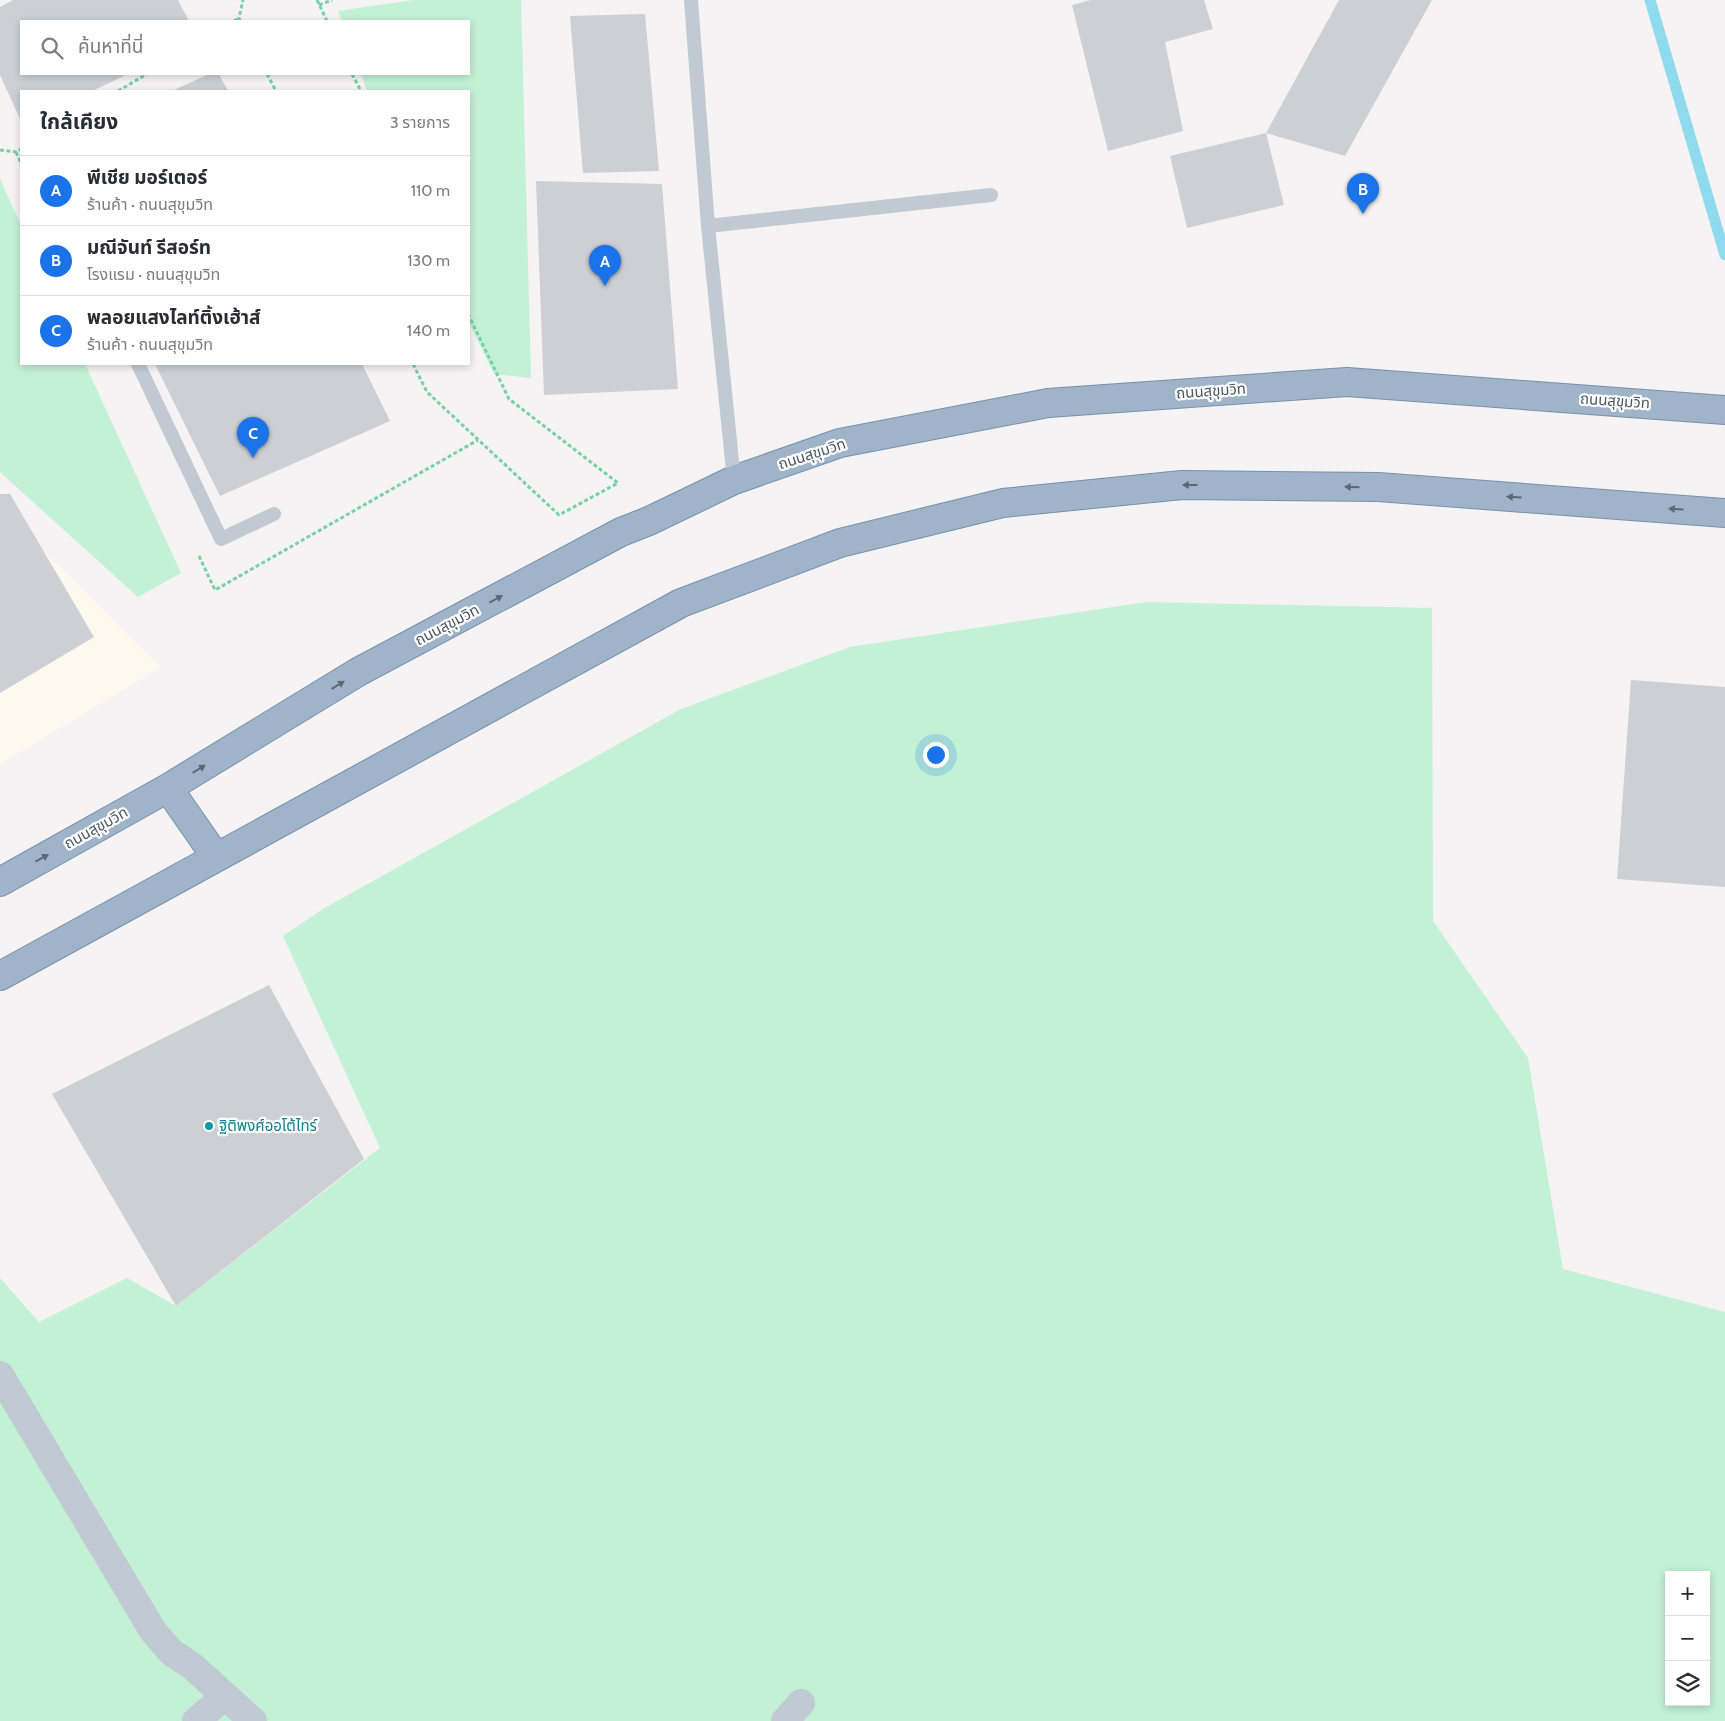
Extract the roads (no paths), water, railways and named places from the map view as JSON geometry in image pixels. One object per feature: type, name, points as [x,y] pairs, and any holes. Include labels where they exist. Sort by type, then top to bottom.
[{"type":"highway","name":"ถนนสุขุมวิท","points":[[0,882],[168,788],[358,672],[621,532],[649,521],[734,480],[840,443],[1048,403],[1347,382],[1725,410]]},
{"type":"highway","points":[[0,976],[681,603],[840,543],[1003,503],[1182,485],[1378,487],[1725,513]]},
{"type":"highway","points":[[168,788],[216,857]]},
{"type":"street","points":[[0,1375],[153,1631],[171,1652],[192,1666],[253,1721]]},
{"type":"street","points":[[196,1721],[225,1696]]},
{"type":"lane","points":[[691,0],[708,226],[734,480]]},
{"type":"lane","points":[[708,226],[990,195]]},
{"type":"lane","points":[[138,365],[220,539],[274,514]]},
{"type":"waterway","points":[[1650,0],[1725,255]]},
{"type":"place","name":"มณีจันท์ รีสอร์ท","points":[[1363,214]]},
{"type":"place","name":"พีเชีย มอร์เตอร์","points":[[605,286]]},
{"type":"place","name":"พลอยแสงไลท์ติ้งเฮ้าส์","points":[[253,458]]},
{"type":"place","name":"ฐิติพงศ์ออโต้ไทร์","points":[[209,1126]]}]
